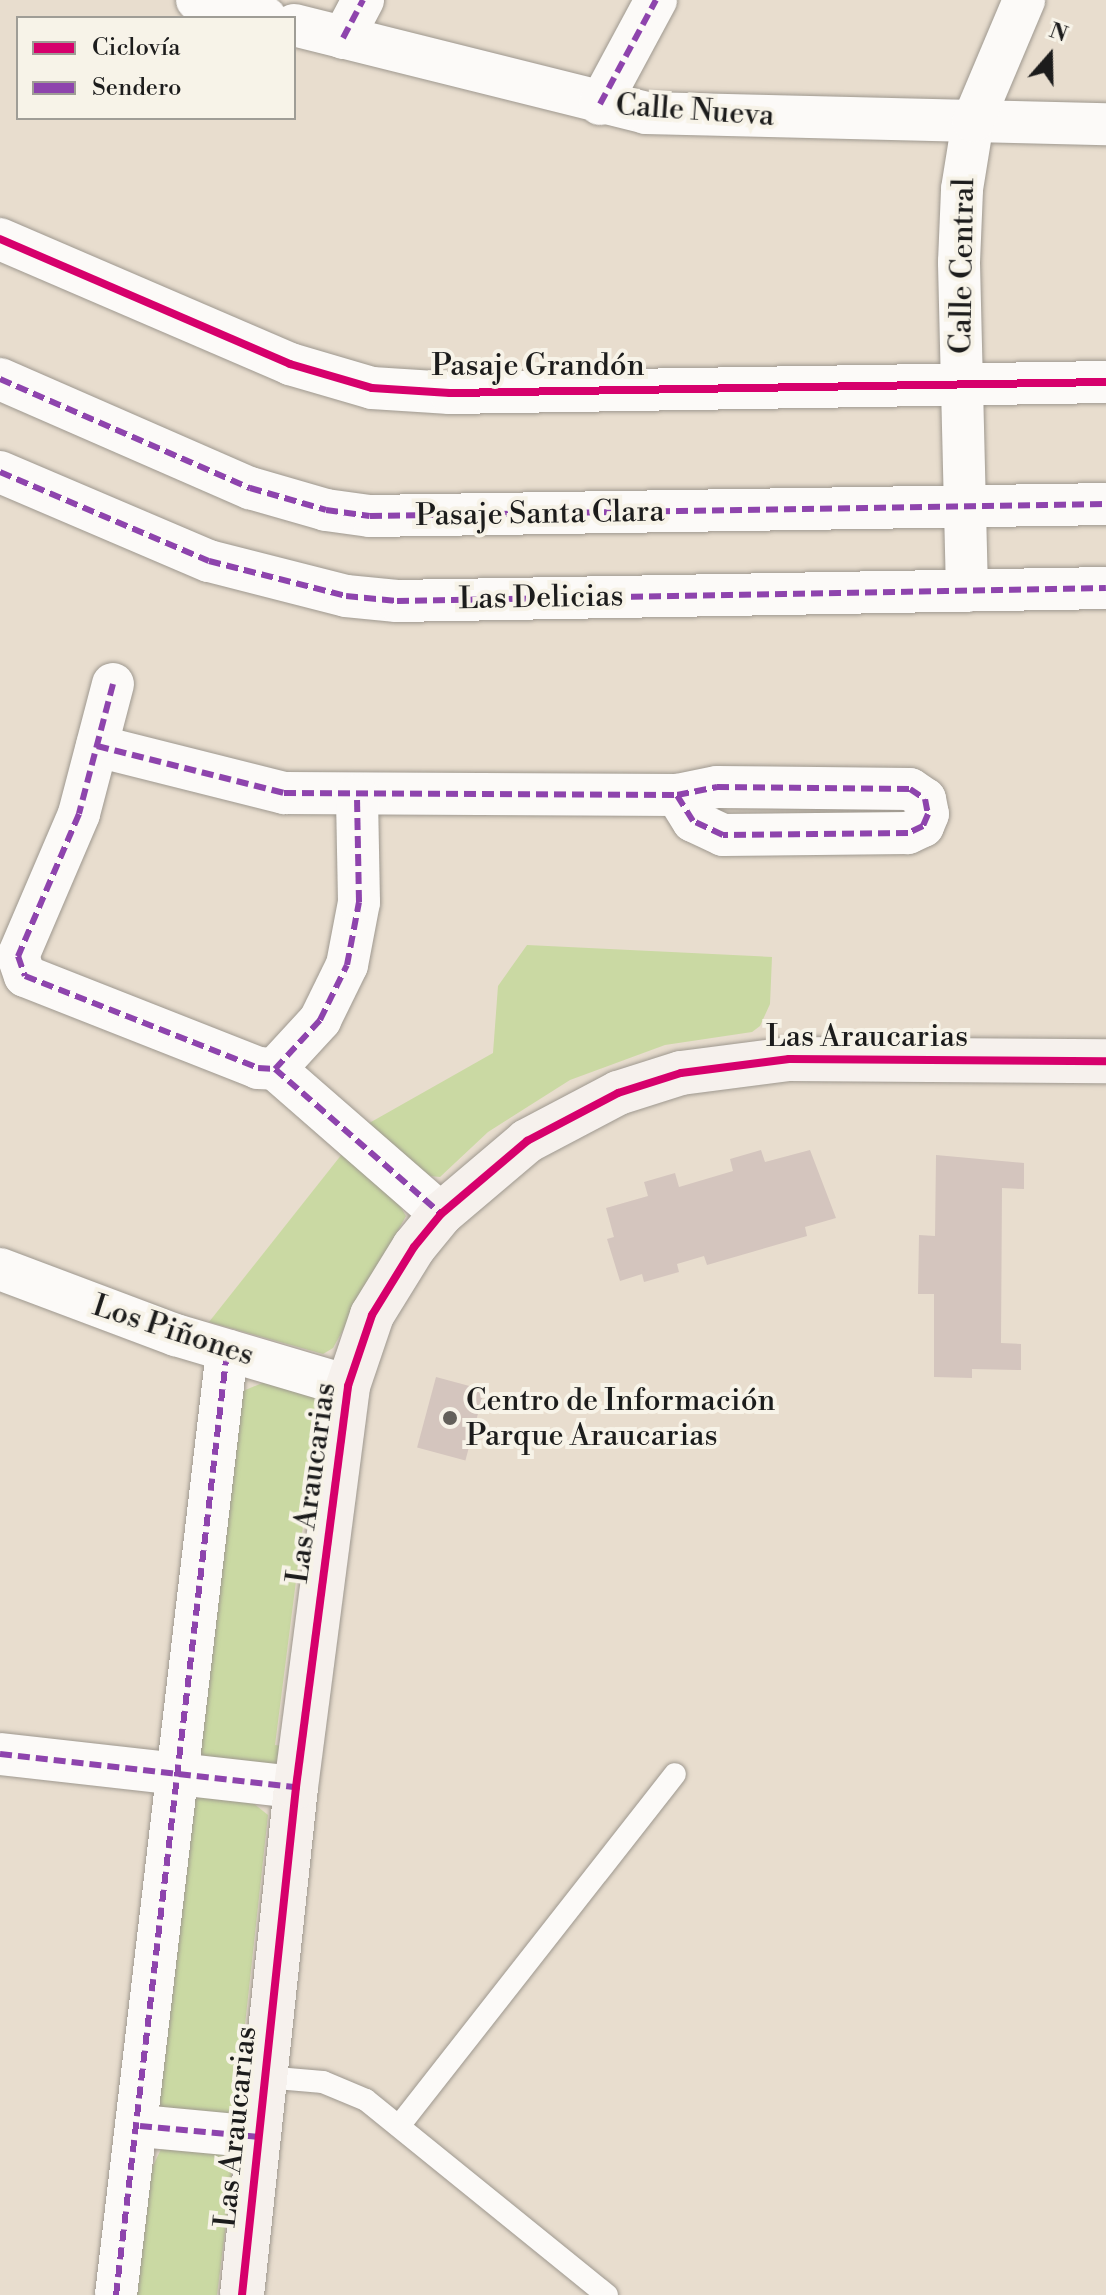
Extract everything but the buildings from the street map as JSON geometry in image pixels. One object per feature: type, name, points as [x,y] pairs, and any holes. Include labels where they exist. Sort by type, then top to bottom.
[{"type":"street","points":[[197,0],[258,16]]},
{"type":"street","points":[[343,38],[363,0]]},
{"type":"street","points":[[600,104],[656,0]]},
{"type":"street","name":"Calle Central","points":[[967,591],[959,225],[973,121],[1024,0]]},
{"type":"street","name":"Calle Nueva","points":[[296,26],[600,104],[700,117],[1106,124]]},
{"type":"street","name":"Pasaje Grandón","points":[[0,239],[290,364],[372,388],[450,393],[1106,382]]},
{"type":"street","name":"Pasaje Santa Clara","points":[[0,379],[250,488],[326,510],[415,516],[1106,504]]},
{"type":"street","name":"Las Delicias","points":[[0,472],[209,561],[346,596],[397,601],[1106,588]]},
{"type":"street","points":[[113,684],[58,870],[22,945],[20,967],[33,982],[258,1068],[275,1069],[441,1214]]},
{"type":"street","points":[[97,746],[284,793],[677,795],[717,787],[910,789],[925,799],[928,814],[923,826],[908,833],[723,835],[693,821],[677,795]]},
{"type":"street","points":[[275,1069],[320,1020],[347,965],[359,902],[357,795]]},
{"type":"street","name":"Las Araucarias","points":[[242,2295],[296,1787],[348,1386],[363,1336],[384,1293],[441,1214],[556,1123],[618,1093],[681,1073],[789,1059],[1106,1061]]},
{"type":"street","name":"Los Piñones","points":[[0,1269],[227,1351],[348,1386]]},
{"type":"street","points":[[116,2295],[140,2126],[176,1775],[227,1351]]},
{"type":"street","points":[[0,1754],[296,1787]]},
{"type":"street","points":[[140,2126],[259,2137]]},
{"type":"lane","points":[[399,2126],[675,1774]]},
{"type":"lane","points":[[265,2077],[294,2077],[345,2089],[399,2126],[607,2295]]},
{"type":"green space","points":[[527,945],[772,957],[770,1004],[760,1026],[752,1032],[665,1045],[570,1080],[488,1132],[440,1177],[430,1176],[364,1126],[493,1053],[498,986]]},
{"type":"green space","points":[[342,1154],[398,1203],[406,1216],[333,1348],[323,1354],[209,1322]]},
{"type":"green space","points":[[267,1381],[319,1399],[328,1441],[314,1440],[275,1745],[285,1746],[277,1765],[195,1758],[243,1391]]},
{"type":"green space","points":[[191,1796],[252,1802],[268,1815],[235,2116],[160,2107],[158,2102]]},
{"type":"green space","points":[[163,2145],[223,2154],[229,2160],[232,2177],[217,2295],[134,2295],[152,2168]]},
{"type":"marked path","points":[[343,38],[363,0]]},
{"type":"marked path","points":[[600,104],[656,0]]},
{"type":"marked path","points":[[0,379],[250,488],[326,510],[370,516],[1106,504]]},
{"type":"marked path","points":[[0,472],[209,561],[346,596],[397,601],[1106,588]]},
{"type":"marked path","points":[[113,684],[79,814],[18,956],[25,976],[258,1068],[275,1069],[441,1214]]},
{"type":"marked path","points":[[97,746],[284,793],[677,795],[717,787],[910,789],[925,799],[928,814],[923,826],[908,833],[723,835],[693,821],[677,795]]},
{"type":"marked path","points":[[275,1069],[320,1020],[347,965],[359,902],[357,795]]},
{"type":"marked path","points":[[116,2295],[227,1351]]},
{"type":"marked path","points":[[0,1754],[296,1787]]},
{"type":"marked path","points":[[140,2126],[259,2137]]},
{"type":"cycle path","points":[[0,239],[290,364],[372,388],[450,393],[1106,382]]},
{"type":"cycle path","points":[[242,2295],[296,1787],[348,1386],[372,1315],[414,1247],[441,1214],[527,1141],[618,1093],[681,1073],[789,1059],[1106,1061]]},
{"type":"place","name":"Centro de Información Parque Araucarias","points":[[450,1418]]}]
